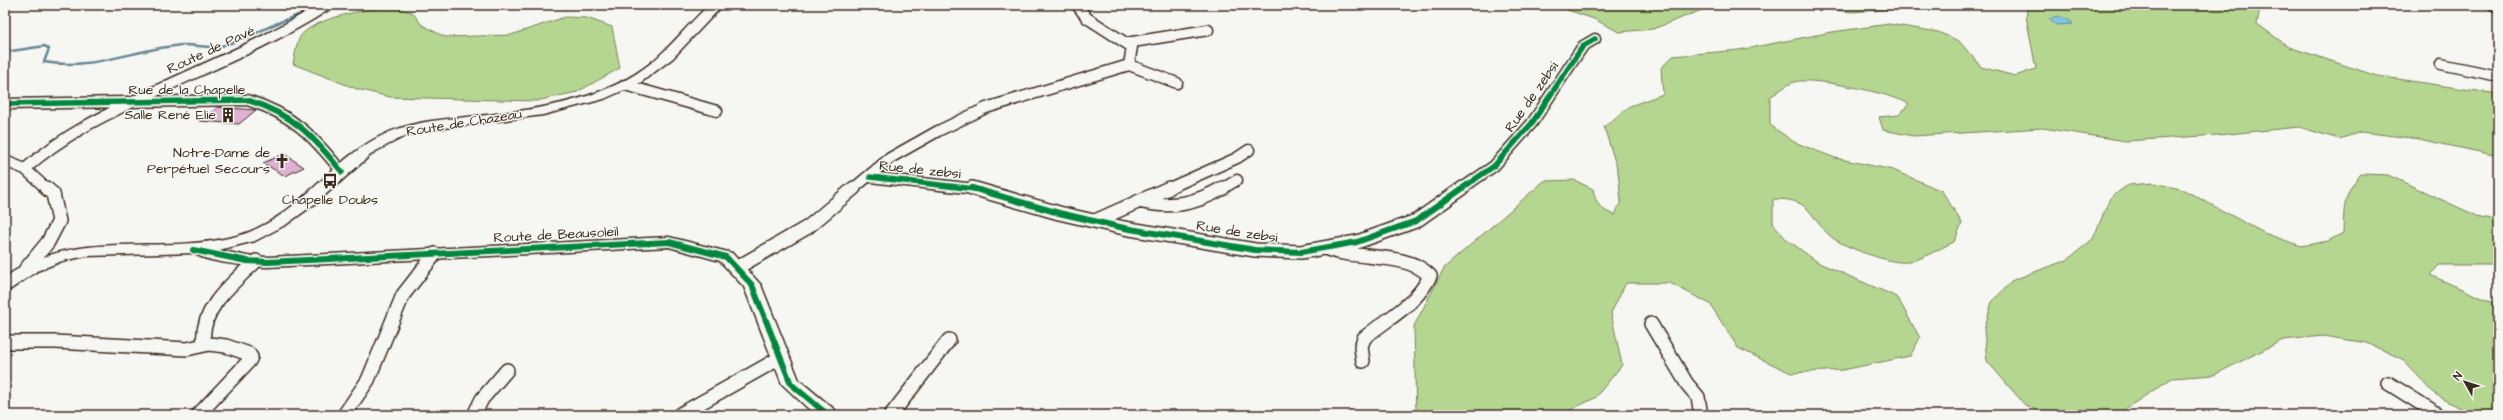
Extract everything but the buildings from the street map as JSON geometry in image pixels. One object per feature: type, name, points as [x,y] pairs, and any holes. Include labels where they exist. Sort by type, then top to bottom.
[{"type":"main road","name":"Route de Chazeau","points":[[5,285],[25,270],[53,258],[81,250],[193,250],[228,244],[263,231],[294,213],[375,144],[408,130],[550,110],[600,95],[625,85],[656,67],[717,5]]},
{"type":"main road","points":[[2490,5],[2498,9]]},
{"type":"main road","name":"Route de Beausoleil","points":[[193,250],[256,261],[435,254],[669,242],[691,246],[720,255],[738,267],[752,285],[791,384],[828,415]]},
{"type":"street","name":"Route de Pavé","points":[[25,169],[48,148],[65,136],[130,103],[262,42],[297,24],[327,5]]},
{"type":"street","points":[[1077,5],[1087,18],[1132,47],[1129,65]]},
{"type":"street","points":[[1126,43],[1208,30]]},
{"type":"street","name":"Rue de zebsi","points":[[870,177],[972,188],[1095,221],[1255,250],[1301,252],[1357,242],[1416,221],[1494,166],[1532,123],[1583,46],[1595,39]]},
{"type":"street","points":[[2441,64],[2498,76]]},
{"type":"street","points":[[738,267],[808,227],[870,177],[890,158],[938,130],[986,108],[1129,65],[1177,83]]},
{"type":"street","points":[[625,85],[717,111]]},
{"type":"street","name":"Rue de la Chapelle","points":[[5,104],[247,100],[270,106],[306,128],[342,172]]},
{"type":"street","points":[[1095,221],[1237,158],[1249,150]]},
{"type":"street","points":[[5,161],[25,169],[53,194],[59,220],[48,242],[25,270]]},
{"type":"street","points":[[1139,201],[1166,207],[1201,201],[1237,180]]},
{"type":"street","points":[[1325,248],[1338,254],[1422,266],[1430,276],[1426,288],[1414,301],[1364,338],[1361,347],[1363,360]]},
{"type":"street","points":[[344,415],[368,380],[403,295],[435,254]]},
{"type":"street","points":[[204,344],[202,338],[209,313],[256,261]]},
{"type":"street","points":[[1652,324],[1687,384],[1698,397],[1701,415]]},
{"type":"street","points":[[890,415],[949,340]]},
{"type":"street","points":[[5,342],[56,342],[187,349],[204,344],[226,346],[249,354],[251,357],[198,415]]},
{"type":"street","points":[[680,415],[780,358]]},
{"type":"street","points":[[474,415],[482,399],[507,370]]},
{"type":"street","points":[[2388,383],[2439,415]]},
{"type":"green space","points":[[1553,5],[1771,5],[1707,8],[1653,29],[1619,32],[1594,19]]},
{"type":"green space","points":[[1792,5],[1949,5],[1851,12]]},
{"type":"green space","points":[[2028,5],[2266,5],[2260,8],[2257,24],[2289,47],[2377,76],[2498,94],[2498,156],[2419,139],[2361,132],[2339,139],[2299,127],[2218,135],[2126,141],[2043,128],[1913,136],[1883,130],[1879,117],[1899,115],[1909,104],[1871,91],[1852,87],[1817,82],[1794,82],[1770,97],[1770,125],[1794,142],[1835,158],[1893,170],[1942,191],[1962,223],[1954,242],[1909,262],[1891,261],[1867,254],[1835,239],[1829,235],[1807,208],[1801,204],[1795,201],[1773,199],[1773,223],[1786,239],[1819,263],[1897,297],[1920,338],[1910,356],[1843,370],[1791,373],[1738,348],[1710,304],[1670,283],[1626,283],[1611,313],[1622,365],[1595,398],[1560,415],[1416,415],[1414,326],[1444,268],[1544,181],[1574,180],[1593,189],[1597,202],[1602,209],[1615,215],[1621,201],[1618,171],[1604,127],[1630,106],[1663,94],[1661,68],[1673,56],[1739,50],[1832,32],[1889,24],[1938,32],[1959,41],[1981,67],[2015,76],[2036,69],[2026,16]]},
{"type":"green space","points":[[389,7],[412,12],[422,25],[445,37],[511,35],[565,17],[587,18],[612,27],[620,68],[577,92],[536,101],[390,97],[357,89],[293,64],[300,37],[306,30],[328,20],[355,12]]},
{"type":"green space","points":[[2361,174],[2388,175],[2477,216],[2498,221],[2498,265],[2439,265],[2430,275],[2498,305],[2498,415],[2471,415],[2435,394],[2402,359],[2367,343],[2323,336],[2283,340],[2214,375],[2172,378],[2116,415],[2049,415],[2025,405],[1987,361],[1984,330],[1992,302],[2013,280],[2067,260],[2093,239],[2110,198],[2128,185],[2154,183],[2184,190],[2264,233],[2301,246],[2328,241],[2343,233],[2344,209],[2348,195],[2355,181]]},
{"type":"water","points":[[2057,16],[2068,19],[2073,24],[2056,25],[2049,19]]},
{"type":"waterway","points":[[340,7],[361,5]]},
{"type":"waterway","points":[[5,52],[45,46],[49,49],[44,62],[79,64],[96,62],[165,47],[182,45],[216,47],[243,39],[284,20],[306,13]]},
{"type":"cycle path","points":[[870,177],[972,188],[1059,213],[1124,228],[1194,238],[1255,250],[1301,252],[1357,242],[1416,221],[1494,166],[1532,123],[1583,46],[1595,39]]},
{"type":"cycle path","points":[[5,104],[247,100],[278,111],[301,126],[321,146],[342,172]]},
{"type":"cycle path","points":[[193,250],[247,261],[268,262],[669,242],[691,246],[726,257],[752,285],[791,384],[828,415]]},
{"type":"place","name":"Salle René Elie","points":[[228,115]]},
{"type":"place","name":"Notre-Dame de Perpétuel Secours","points":[[282,161]]},
{"type":"place","name":"Chapelle Doubs","points":[[330,181]]}]
